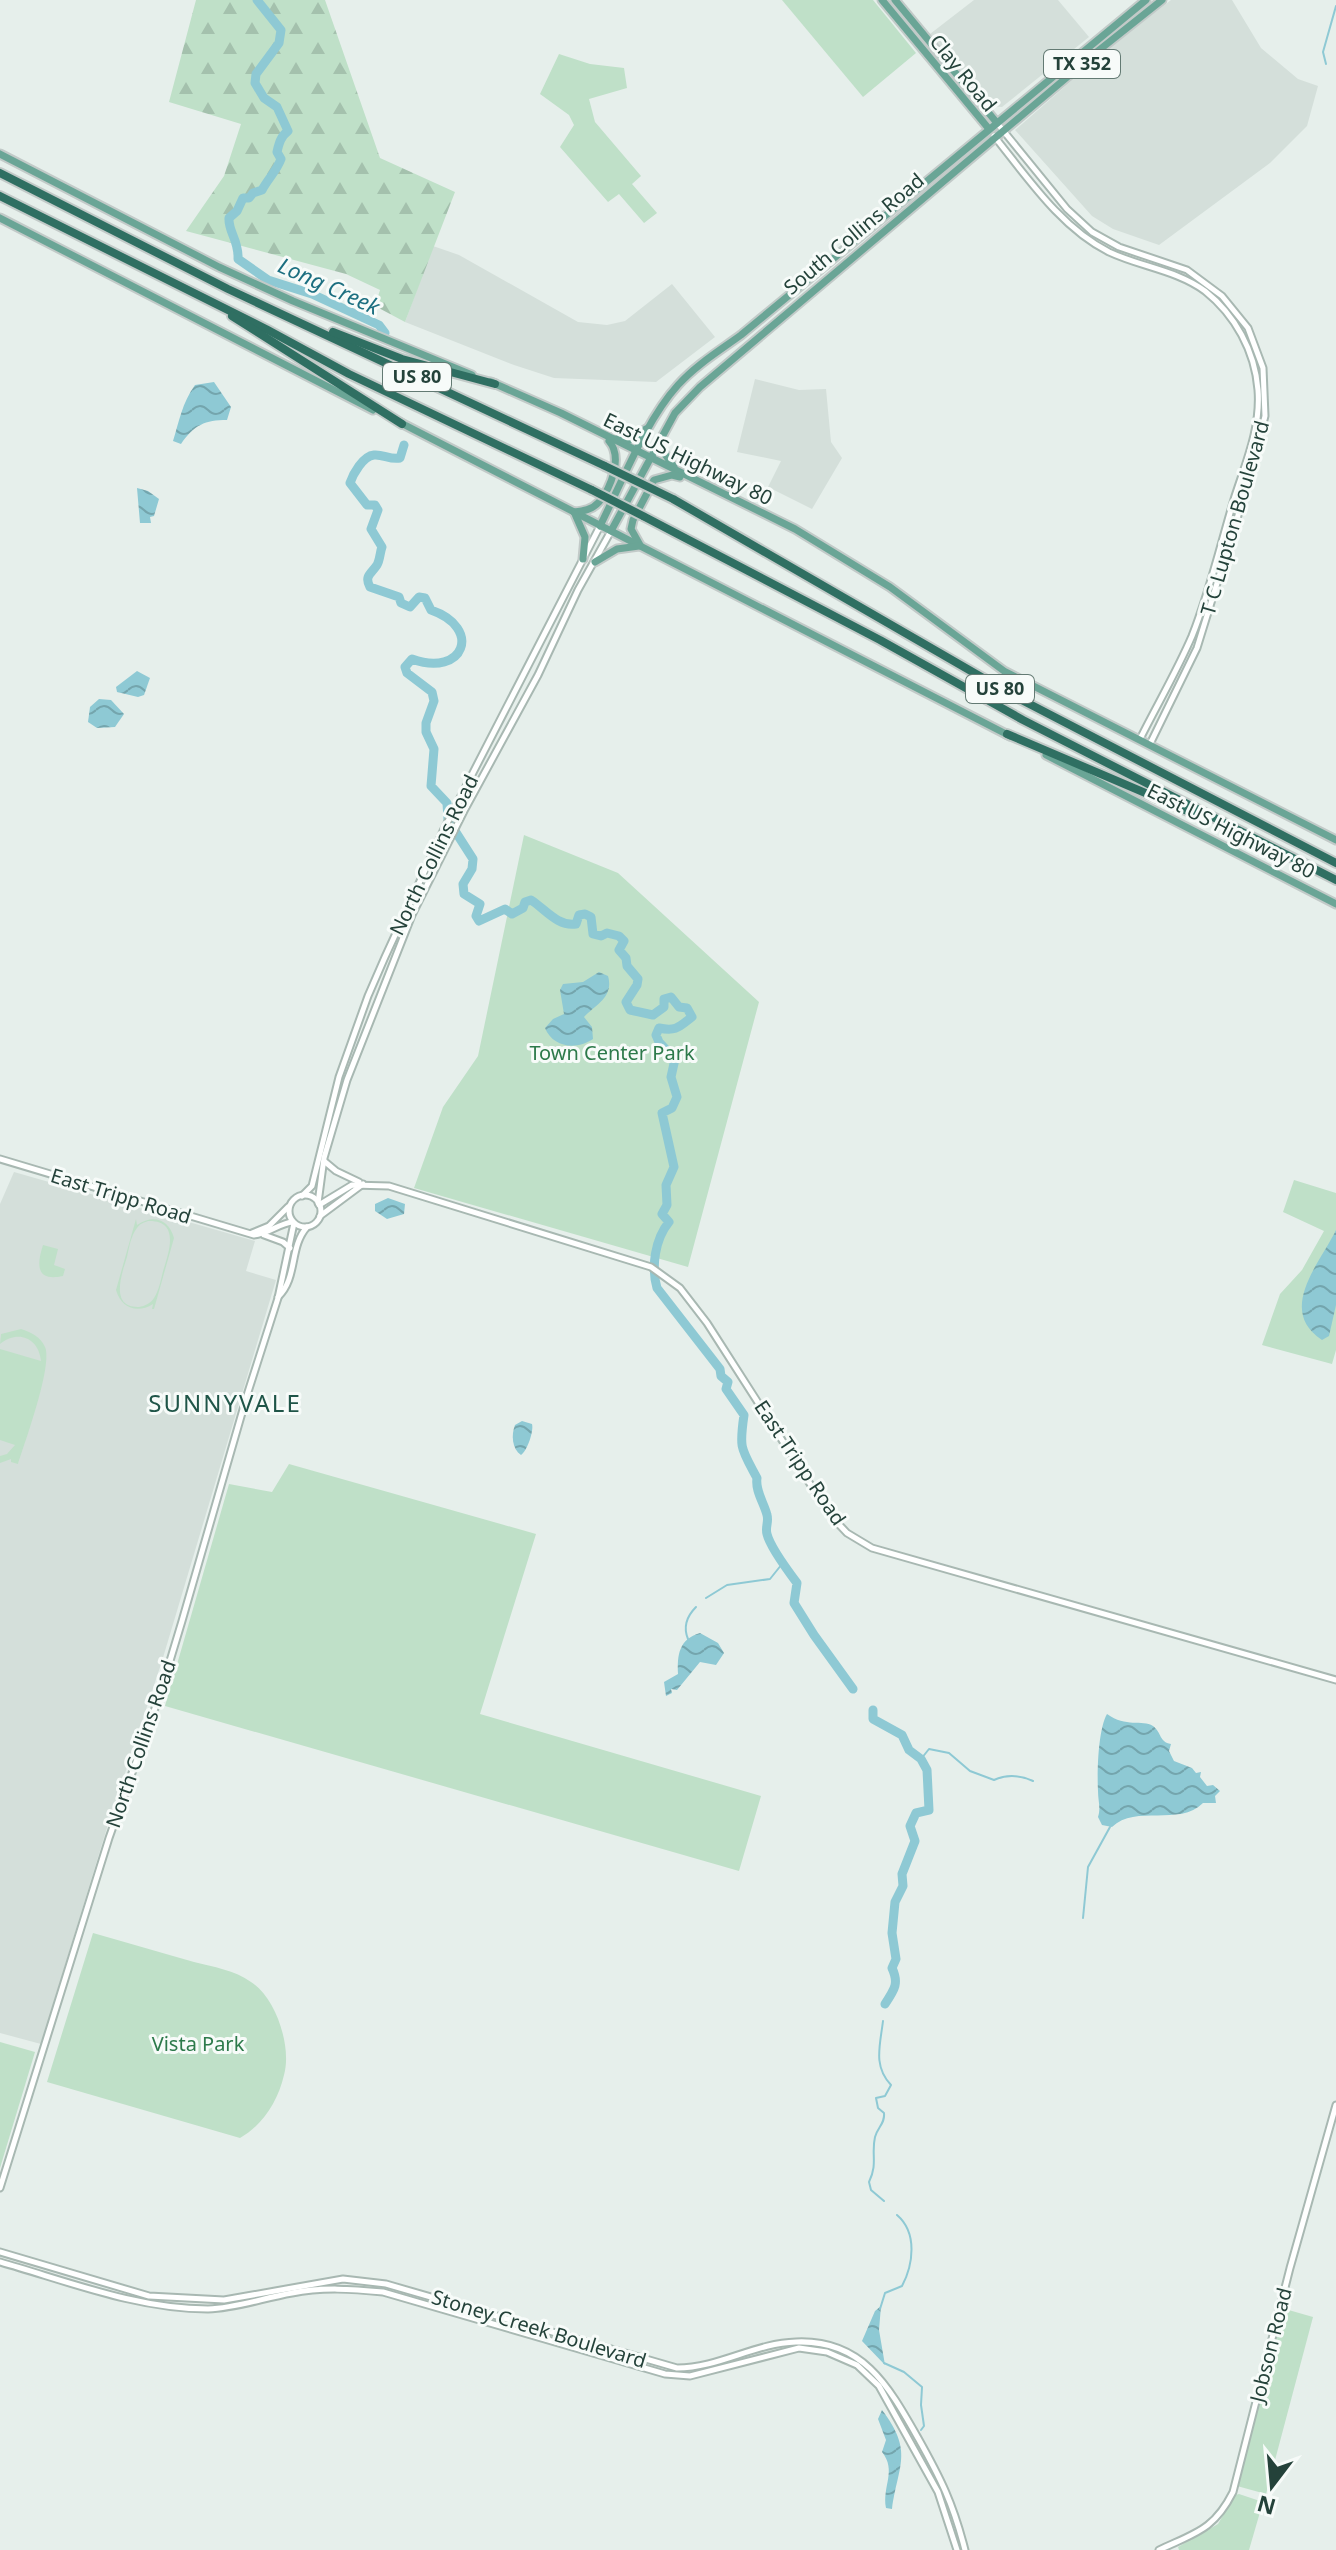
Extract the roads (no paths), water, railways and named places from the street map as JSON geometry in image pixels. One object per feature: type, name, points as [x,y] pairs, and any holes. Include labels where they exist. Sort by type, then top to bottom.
[{"type":"highway","name":"US 80","points":[[0,173],[228,289],[673,499],[1006,692],[1336,863]]},
{"type":"highway","name":"US 80","points":[[0,196],[349,374],[643,516],[880,640],[1023,720],[1336,880]]},
{"type":"highway","points":[[228,289],[402,359],[495,384]]},
{"type":"highway","points":[[219,306],[245,327],[402,424]]},
{"type":"highway","points":[[1007,734],[1157,797],[1279,855],[1306,864]]},
{"type":"main road","name":"Clay Road","points":[[882,0],[989,129]]},
{"type":"main road","name":"Clay Road","points":[[895,0],[997,123]]},
{"type":"main road","name":"South Collins Road","points":[[611,531],[675,413],[700,387],[1003,131],[1146,0]]},
{"type":"main road","name":"South Collins Road","points":[[600,526],[655,418],[666,400],[695,369],[741,335],[989,129],[1162,0]]},
{"type":"main road","name":"East US Highway 80","points":[[0,154],[219,267],[405,349],[495,384],[795,529],[869,574],[1004,671],[1336,840]]},
{"type":"main road","name":"East US Highway 80","points":[[0,218],[1336,904]]},
{"type":"main road","points":[[741,335],[748,344]]},
{"type":"main road","points":[[605,436],[630,440],[643,433],[655,418]]},
{"type":"main road","points":[[583,559],[585,537],[574,512],[587,510],[599,502],[616,468],[614,447],[605,436]]},
{"type":"main road","points":[[662,438],[662,450],[670,464],[691,479]]},
{"type":"main road","points":[[595,562],[617,549],[642,547],[631,529],[654,480],[672,475],[691,479]]},
{"type":"street","name":"T C Lupton Boulevard","points":[[997,123],[1076,219],[1119,247],[1175,265],[1199,277],[1222,296],[1243,320],[1255,342],[1263,368],[1264,425],[1201,638],[1150,744]]},
{"type":"street","name":"T C Lupton Boulevard","points":[[989,129],[1049,202],[1091,241],[1119,256],[1170,272],[1196,285],[1218,303],[1236,324],[1248,348],[1257,380],[1255,432],[1194,630],[1140,739]]},
{"type":"street","points":[[1049,202],[1057,196]]},
{"type":"street","points":[[1144,264],[1146,256]]},
{"type":"street","points":[[1236,324],[1243,320]]},
{"type":"street","name":"North Collins Road","points":[[302,1196],[313,1182],[345,1063],[385,957],[444,829],[600,526]]},
{"type":"street","name":"North Collins Road","points":[[319,1204],[333,1111],[393,961],[445,847],[611,531]]},
{"type":"street","points":[[507,710],[516,715]]},
{"type":"street","points":[[433,853],[440,857]]},
{"type":"street","points":[[385,957],[393,961]]},
{"type":"street","points":[[345,1063],[352,1066]]},
{"type":"street","name":"East Tripp Road","points":[[0,1159],[243,1233],[263,1235],[279,1225],[293,1222]]},
{"type":"street","name":"East Tripp Road","points":[[324,1161],[336,1171],[364,1184],[389,1186],[647,1265],[665,1275],[680,1288],[707,1323],[830,1515],[847,1533],[872,1548],[1336,1680]]},
{"type":"street","points":[[319,1204],[328,1202],[346,1187],[364,1184]]},
{"type":"street","points":[[290,1204],[289,1214],[293,1222],[307,1227],[364,1184]]},
{"type":"street","points":[[243,1233],[269,1226],[302,1196],[311,1197],[319,1204],[320,1216]]},
{"type":"street","name":"North Collins Road","points":[[0,2188],[109,1838],[164,1680],[278,1298],[293,1222]]},
{"type":"street","name":"North Collins Road","points":[[278,1298],[288,1287],[298,1242],[307,1227]]},
{"type":"street","points":[[263,1235],[283,1242],[290,1249]]},
{"type":"street","name":"Jobson Road","points":[[1159,2550],[1211,2525],[1233,2492],[1290,2268],[1336,2105]]},
{"type":"street","name":"Stoney Creek Boulevard","points":[[0,2252],[149,2296],[169,2299],[224,2300],[343,2279],[386,2284],[677,2368],[710,2366],[788,2342],[813,2342],[837,2348],[868,2365],[892,2392],[948,2493],[965,2550]]},
{"type":"street","name":"Stoney Creek Boulevard","points":[[0,2262],[165,2307],[211,2309],[253,2304],[292,2293],[341,2288],[383,2292],[665,2374],[690,2376],[799,2348],[827,2352],[857,2365],[879,2386],[938,2492],[957,2550]]},
{"type":"water","points":[[214,382],[231,407],[227,420],[201,425],[181,444],[173,441],[184,406],[195,385]]},
{"type":"water","points":[[137,488],[159,499],[154,516],[150,517],[151,523],[140,523]]},
{"type":"water","points":[[137,671],[150,678],[144,695],[138,697],[117,692],[116,687]]},
{"type":"water","points":[[99,699],[111,700],[124,714],[115,727],[97,728],[88,722],[90,707]]},
{"type":"water","points":[[599,972],[608,976],[609,983],[603,1000],[584,1017],[592,1027],[593,1039],[573,1046],[554,1040],[545,1028],[553,1019],[564,1014],[560,990],[563,984],[583,982]]},
{"type":"water","points":[[388,1198],[405,1204],[404,1214],[387,1219],[375,1211],[375,1204]]},
{"type":"water","points":[[1336,1230],[1336,1305],[1329,1336],[1322,1340],[1309,1328],[1303,1315],[1302,1300],[1313,1271]]},
{"type":"water","points":[[522,1421],[532,1424],[532,1427],[528,1445],[521,1455],[514,1446],[513,1437],[515,1425]]},
{"type":"water","points":[[700,1633],[718,1643],[724,1653],[716,1665],[700,1662],[677,1690],[671,1689],[672,1693],[666,1696],[664,1682],[678,1674],[681,1649],[688,1639]]},
{"type":"water","points":[[1107,1714],[1121,1721],[1153,1726],[1164,1741],[1171,1744],[1169,1751],[1174,1761],[1192,1768],[1196,1773],[1201,1772],[1200,1777],[1207,1786],[1213,1785],[1220,1791],[1215,1796],[1216,1803],[1203,1803],[1182,1814],[1133,1817],[1112,1827],[1102,1825],[1098,1817],[1098,1763]]},
{"type":"water","points":[[881,2306],[879,2330],[885,2365],[862,2341],[875,2311]]},
{"type":"water","points":[[882,2410],[901,2448],[892,2509],[886,2508],[885,2500],[889,2472],[882,2452],[886,2440],[878,2419]]},
{"type":"waterway","name":"Long Creek","points":[[257,0],[281,30],[279,43],[256,74],[255,83],[264,98],[277,107],[288,131],[282,137],[277,152],[281,159],[262,190],[243,198],[237,211],[229,218],[238,259],[268,280],[312,294],[379,325],[385,333]]},
{"type":"waterway","points":[[1326,64],[1323,52],[1336,6]]},
{"type":"waterway","name":"Long Creek","points":[[404,445],[400,458],[370,456],[356,470],[350,483],[367,505],[375,505],[378,510],[371,529],[382,547],[378,563],[368,578],[370,587],[399,597],[401,603],[410,607],[419,597],[425,598],[431,610],[447,618],[462,638],[455,657],[430,663],[412,659],[405,667],[407,673],[432,692],[434,701],[426,723],[426,732],[434,749],[431,786],[447,803],[448,820],[473,859],[472,869],[463,884],[464,894],[480,904],[476,916],[479,921],[505,909],[512,914],[531,900],[563,923],[576,924],[579,915],[591,917],[593,934],[601,936],[607,933],[624,941],[619,950],[638,979],[626,1002],[630,1010],[653,1015],[664,1007],[664,999],[671,997],[679,1007],[687,1008],[692,1017],[674,1029],[659,1028],[656,1035],[675,1059],[671,1077],[677,1097],[672,1108],[662,1113],[674,1167],[666,1185],[667,1205],[662,1214],[669,1222],[660,1237],[656,1254],[654,1271],[657,1288],[728,1382],[726,1389],[744,1415],[743,1448],[757,1478],[758,1492],[766,1510],[769,1539],[797,1583],[794,1603],[853,1689]]},
{"type":"waterway","points":[[706,1598],[727,1585],[770,1579],[782,1564]]},
{"type":"waterway","points":[[688,1639],[687,1622],[696,1607]]},
{"type":"waterway","name":"Long Creek","points":[[873,1710],[873,1719],[902,1735],[909,1750],[921,1759],[927,1770],[929,1810],[916,1813],[910,1826],[915,1841],[902,1874],[903,1886],[895,1902],[892,1933],[896,1959],[892,1968],[895,1982],[885,2004]]},
{"type":"waterway","points":[[921,1759],[929,1749],[949,1753],[970,1771],[994,1780],[1014,1776],[1033,1781]]},
{"type":"waterway","points":[[1083,1918],[1088,1867],[1110,1827]]},
{"type":"waterway","name":"Long Creek","points":[[883,2021],[880,2063],[891,2085],[885,2096],[876,2098],[884,2117],[875,2137],[869,2182],[871,2190],[884,2201]]},
{"type":"waterway","name":"Long Creek","points":[[880,2309],[885,2293],[902,2286],[911,2259],[911,2240],[904,2222],[897,2215]]},
{"type":"waterway","name":"Long Creek","points":[[884,2363],[904,2372],[922,2387],[924,2426],[921,2430]]},
{"type":"district","name":"SUNNYVALE","points":[[225,1404]]},
{"type":"park label","name":"Town Center Park","points":[[612,1053]]},
{"type":"park label","name":"Vista Park","points":[[198,2044]]}]
